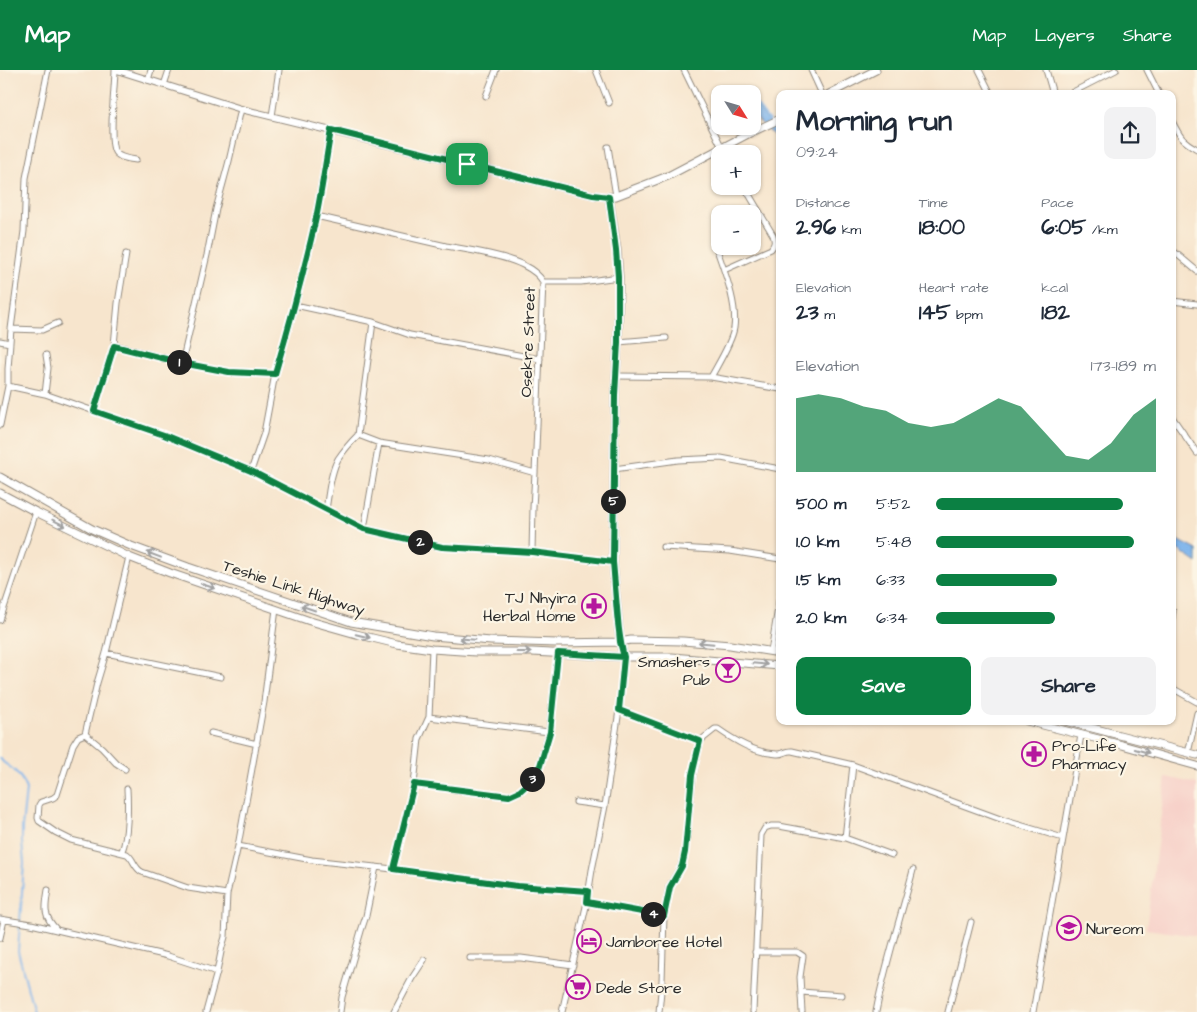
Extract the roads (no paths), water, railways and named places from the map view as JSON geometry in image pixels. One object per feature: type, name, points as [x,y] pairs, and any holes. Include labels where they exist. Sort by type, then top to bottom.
[{"type":"main road","points":[[839,90],[876,70]]},
{"type":"main road","points":[[732,145],[750,133],[776,120]]},
{"type":"main road","points":[[624,657],[620,642],[613,562],[618,277],[612,196],[668,176],[711,156]]},
{"type":"main road","name":"Teshie Link Highway","points":[[0,477],[92,529],[131,546],[188,568],[351,622],[433,636],[491,641],[557,643],[620,642],[631,640],[683,641],[776,653]]},
{"type":"main road","name":"Teshie Link Highway","points":[[0,492],[36,512],[129,557],[310,621],[397,644],[476,652],[672,657],[776,666]]},
{"type":"main road","points":[[1042,725],[1197,766]]},
{"type":"main road","points":[[1081,725],[1197,755]]},
{"type":"street","points":[[0,425],[8,386],[11,329],[24,231],[26,178],[48,70]]},
{"type":"street","points":[[136,160],[121,157],[115,153],[113,145],[116,70],[241,109],[593,195],[612,196],[608,147]]},
{"type":"street","points":[[148,80],[151,70]]},
{"type":"street","points":[[164,85],[169,70]]},
{"type":"street","points":[[272,116],[280,70]]},
{"type":"street","points":[[486,96],[496,70]]},
{"type":"street","points":[[596,70],[608,103]]},
{"type":"street","points":[[684,70],[720,145]]},
{"type":"street","points":[[811,70],[820,90]]},
{"type":"street","points":[[979,70],[989,90]]},
{"type":"street","points":[[1046,70],[1052,90]]},
{"type":"street","points":[[1082,90],[1116,70]]},
{"type":"street","points":[[1147,70],[1157,90]]},
{"type":"street","points":[[182,363],[216,209],[241,109]]},
{"type":"street","points":[[1176,128],[1186,142],[1197,149]]},
{"type":"street","points":[[251,471],[264,433],[275,374],[295,305],[316,216],[331,130]]},
{"type":"street","points":[[724,270],[771,249],[774,244],[773,235],[749,195]]},
{"type":"street","name":"Osekre Street","points":[[316,216],[408,238],[506,258],[524,265],[535,272],[543,282],[532,552]]},
{"type":"street","points":[[1176,253],[1197,270]]},
{"type":"street","points":[[94,411],[114,346],[118,303],[126,254]]},
{"type":"street","points":[[711,378],[730,342],[734,328],[734,305],[719,255]]},
{"type":"street","points":[[543,282],[581,282],[618,277]]},
{"type":"street","points":[[1176,301],[1197,304]]},
{"type":"street","points":[[295,305],[373,322],[410,334],[540,359]]},
{"type":"street","points":[[326,509],[331,480],[337,461],[358,435],[373,322]]},
{"type":"street","points":[[11,329],[42,330],[58,323]]},
{"type":"street","points":[[618,342],[666,338]]},
{"type":"street","points":[[0,341],[10,343]]},
{"type":"street","points":[[114,346],[182,363],[229,372],[275,374]]},
{"type":"street","points":[[45,394],[48,368],[46,355]]},
{"type":"street","points":[[616,376],[711,378],[776,388]]},
{"type":"street","points":[[8,386],[45,394],[164,435],[251,471],[364,529],[442,547],[532,552],[613,562]]},
{"type":"street","points":[[1176,423],[1197,451]]},
{"type":"street","points":[[358,435],[379,443],[489,460],[535,474]]},
{"type":"street","points":[[364,529],[379,443]]},
{"type":"street","points":[[614,470],[678,460],[721,458],[776,468]]},
{"type":"street","points":[[0,620],[36,512]]},
{"type":"street","points":[[663,547],[730,551],[776,558]]},
{"type":"street","points":[[84,734],[129,557]]},
{"type":"street","points":[[206,1012],[226,928],[227,894],[257,744],[276,609]]},
{"type":"street","points":[[771,652],[776,620]]},
{"type":"street","points":[[393,869],[414,784],[420,739],[429,716],[432,649]]},
{"type":"street","points":[[106,653],[221,677]]},
{"type":"street","points":[[414,784],[509,796],[520,791],[530,782],[539,769],[550,732],[558,653]]},
{"type":"street","points":[[562,1012],[587,902],[605,806],[619,710],[624,657]]},
{"type":"street","points":[[1176,690],[1197,702]]},
{"type":"street","points":[[619,710],[700,741]]},
{"type":"street","points":[[1188,753],[1197,713]]},
{"type":"street","points":[[429,716],[550,732]]},
{"type":"street","points":[[659,1012],[664,916],[670,887],[682,866],[685,852],[692,775],[700,741],[715,729],[744,745],[764,752],[778,754],[787,750],[853,765],[1006,821],[1064,838]]},
{"type":"street","points":[[211,733],[257,744]]},
{"type":"street","points":[[84,734],[125,769]]},
{"type":"street","points":[[84,734],[78,736],[73,746],[57,795],[41,802],[39,805],[38,818],[40,821],[55,832],[71,840],[127,854],[131,857],[135,867],[142,872],[188,888],[227,894]]},
{"type":"street","points":[[1033,1012],[1081,735]]},
{"type":"street","points":[[845,838],[853,765]]},
{"type":"street","points":[[122,852],[128,812],[128,789]]},
{"type":"street","points":[[576,802],[605,806]]},
{"type":"street","points":[[753,1012],[761,835],[765,828],[779,826],[845,838],[892,855]]},
{"type":"street","points":[[238,846],[312,860],[517,886],[588,891]]},
{"type":"street","points":[[340,1012],[342,997],[366,916],[376,868]]},
{"type":"street","points":[[876,1012],[891,946],[913,870]]},
{"type":"street","points":[[48,890],[45,908],[46,916],[57,930]]},
{"type":"street","points":[[587,902],[664,916]]},
{"type":"street","points":[[0,938],[5,920],[31,924],[168,956],[217,972]]},
{"type":"street","points":[[948,1012],[971,922]]},
{"type":"street","points":[[755,952],[797,952],[801,954],[802,1012]]},
{"type":"street","points":[[470,958],[521,958],[573,966]]},
{"type":"street","points":[[394,1012],[424,960]]},
{"type":"street","points":[[801,992],[842,995]]},
{"type":"water","points":[[761,112],[776,130],[776,138],[761,123]]},
{"type":"water","points":[[1176,539],[1197,550],[1197,563],[1176,548]]},
{"type":"waterway","points":[[761,110],[770,122]]},
{"type":"waterway","points":[[0,758],[21,778],[26,789],[22,828],[24,863],[18,951],[34,1012]]},
{"type":"place","name":"TJ Nhyira Herbal Home","points":[[594,606]]},
{"type":"place","name":"Smashers Pub","points":[[728,670]]},
{"type":"place","name":"Pro-Life Pharmacy","points":[[1034,754]]},
{"type":"place","name":"Nureom","points":[[1069,928]]},
{"type":"place","name":"Jamboree Hotel","points":[[589,941]]},
{"type":"place","name":"Dede Store","points":[[578,987]]}]
